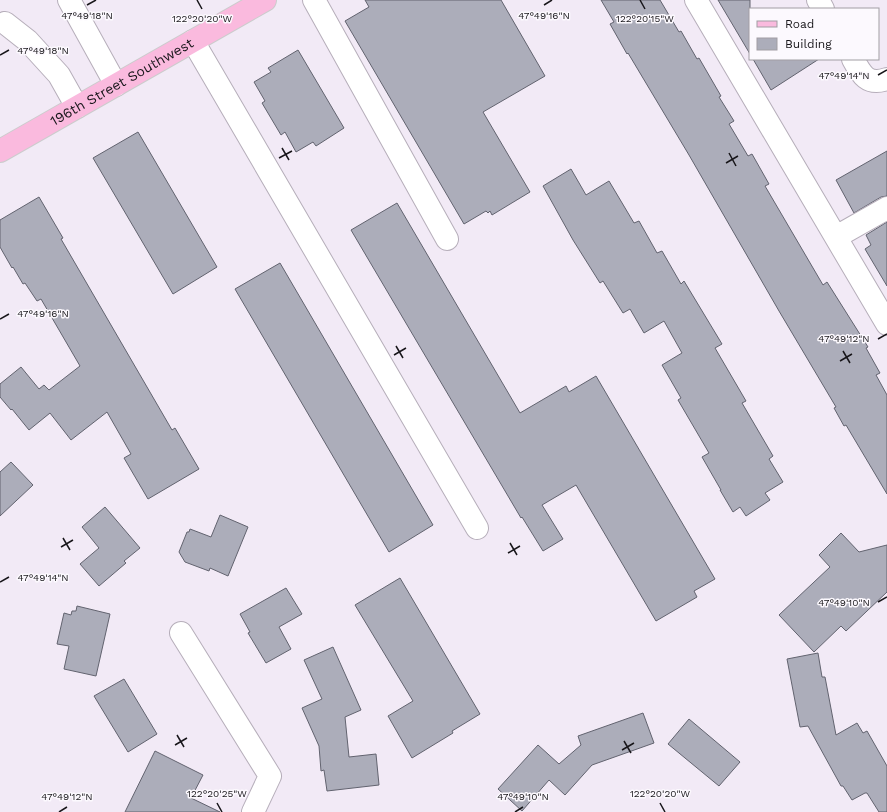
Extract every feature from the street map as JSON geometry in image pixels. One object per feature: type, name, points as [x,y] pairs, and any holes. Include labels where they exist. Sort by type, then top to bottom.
[{"type":"main road","name":"196th Street Southwest","points":[[0,151],[263,0]]},
{"type":"street","points":[[69,0],[116,85]]},
{"type":"street","points":[[314,0],[447,239]]},
{"type":"street","points":[[696,0],[887,324]]},
{"type":"street","points":[[5,23],[28,41],[59,75],[77,107]]},
{"type":"street","points":[[193,41],[477,528]]},
{"type":"street","points":[[854,60],[862,74],[871,81],[882,81],[887,79]]},
{"type":"street","points":[[836,237],[887,208]]},
{"type":"street","points":[[181,633],[270,776],[253,812]]},
{"type":"building","points":[[365,0],[501,0],[545,76],[483,112],[530,192],[492,215],[490,211],[488,213],[486,211],[464,224],[345,21],[369,7]]},
{"type":"building","points":[[601,0],[660,0],[679,32],[681,31],[697,59],[699,58],[721,96],[719,97],[734,121],[729,124],[748,156],[752,154],[769,184],[765,186],[823,285],[827,282],[868,347],[866,348],[880,373],[876,375],[887,395],[887,494],[846,425],[844,426],[834,408],[836,407],[689,155],[628,53],[627,54],[610,24],[614,22]]},
{"type":"building","points":[[718,0],[750,0],[749,52]]},
{"type":"building","points":[[298,50],[344,128],[316,146],[313,142],[296,152],[285,132],[281,135],[262,103],[265,101],[254,82],[271,72],[268,68]]},
{"type":"building","points":[[754,60],[817,60],[771,90]]},
{"type":"building","points":[[138,132],[217,267],[173,294],[93,158]]},
{"type":"building","points":[[887,151],[887,196],[881,197],[854,213],[836,180]]},
{"type":"building","points":[[571,169],[586,195],[609,181],[634,223],[639,221],[657,253],[662,251],[681,284],[684,281],[722,344],[715,348],[746,401],[742,403],[773,456],[769,459],[783,482],[765,493],[770,500],[746,516],[740,507],[733,512],[720,490],[702,457],[709,453],[678,400],[681,398],[662,365],[682,353],[664,321],[644,333],[630,309],[623,313],[603,281],[600,283],[573,240],[543,186]]},
{"type":"building","points":[[39,197],[63,238],[61,239],[172,430],[175,428],[199,469],[148,499],[124,458],[131,454],[107,412],[71,440],[50,413],[29,430],[0,397],[0,384],[21,367],[39,389],[44,385],[49,390],[80,366],[41,299],[37,301],[25,283],[23,284],[0,247],[0,220]]},
{"type":"building","points":[[397,203],[520,413],[566,386],[569,392],[596,376],[715,579],[694,591],[697,597],[656,621],[576,485],[542,505],[563,539],[543,551],[522,517],[521,518],[351,230]]},
{"type":"building","points":[[887,222],[887,286],[865,249],[871,245],[866,235]]},
{"type":"building","points":[[280,263],[433,525],[389,552],[235,289]]},
{"type":"building","points":[[11,462],[33,485],[0,516],[0,472]]},
{"type":"building","points":[[105,507],[140,548],[124,561],[126,563],[99,586],[80,564],[99,548],[82,527]]},
{"type":"building","points":[[220,515],[248,527],[228,576],[210,568],[209,571],[185,562],[179,552],[187,532],[189,532],[190,529],[211,537]]},
{"type":"building","points":[[841,533],[859,552],[887,545],[887,592],[846,631],[841,626],[814,652],[779,615],[830,567],[819,555]]},
{"type":"building","points":[[400,578],[480,714],[452,731],[453,733],[412,758],[388,716],[413,701],[355,605]]},
{"type":"building","points":[[286,588],[302,614],[279,627],[291,649],[266,663],[248,633],[250,632],[240,614]]},
{"type":"building","points":[[77,606],[110,614],[96,676],[64,669],[69,646],[57,644],[64,613],[71,615],[72,611],[76,611]]},
{"type":"building","points":[[333,647],[361,710],[345,717],[349,757],[376,754],[379,785],[327,791],[324,770],[321,771],[319,746],[302,708],[322,699],[304,660]]},
{"type":"building","points":[[818,653],[822,677],[825,677],[836,735],[857,723],[863,733],[867,731],[887,766],[887,812],[879,812],[867,793],[852,800],[843,786],[841,786],[808,726],[800,727],[787,659]]},
{"type":"building","points":[[124,679],[157,734],[128,752],[94,696]]},
{"type":"building","points":[[643,713],[654,743],[592,765],[565,795],[549,780],[522,811],[498,789],[538,745],[559,764],[581,745],[578,736]]},
{"type":"building","points":[[689,719],[740,762],[719,786],[668,744]]},
{"type":"building","points":[[155,751],[203,775],[191,798],[220,812],[125,812]]}]
